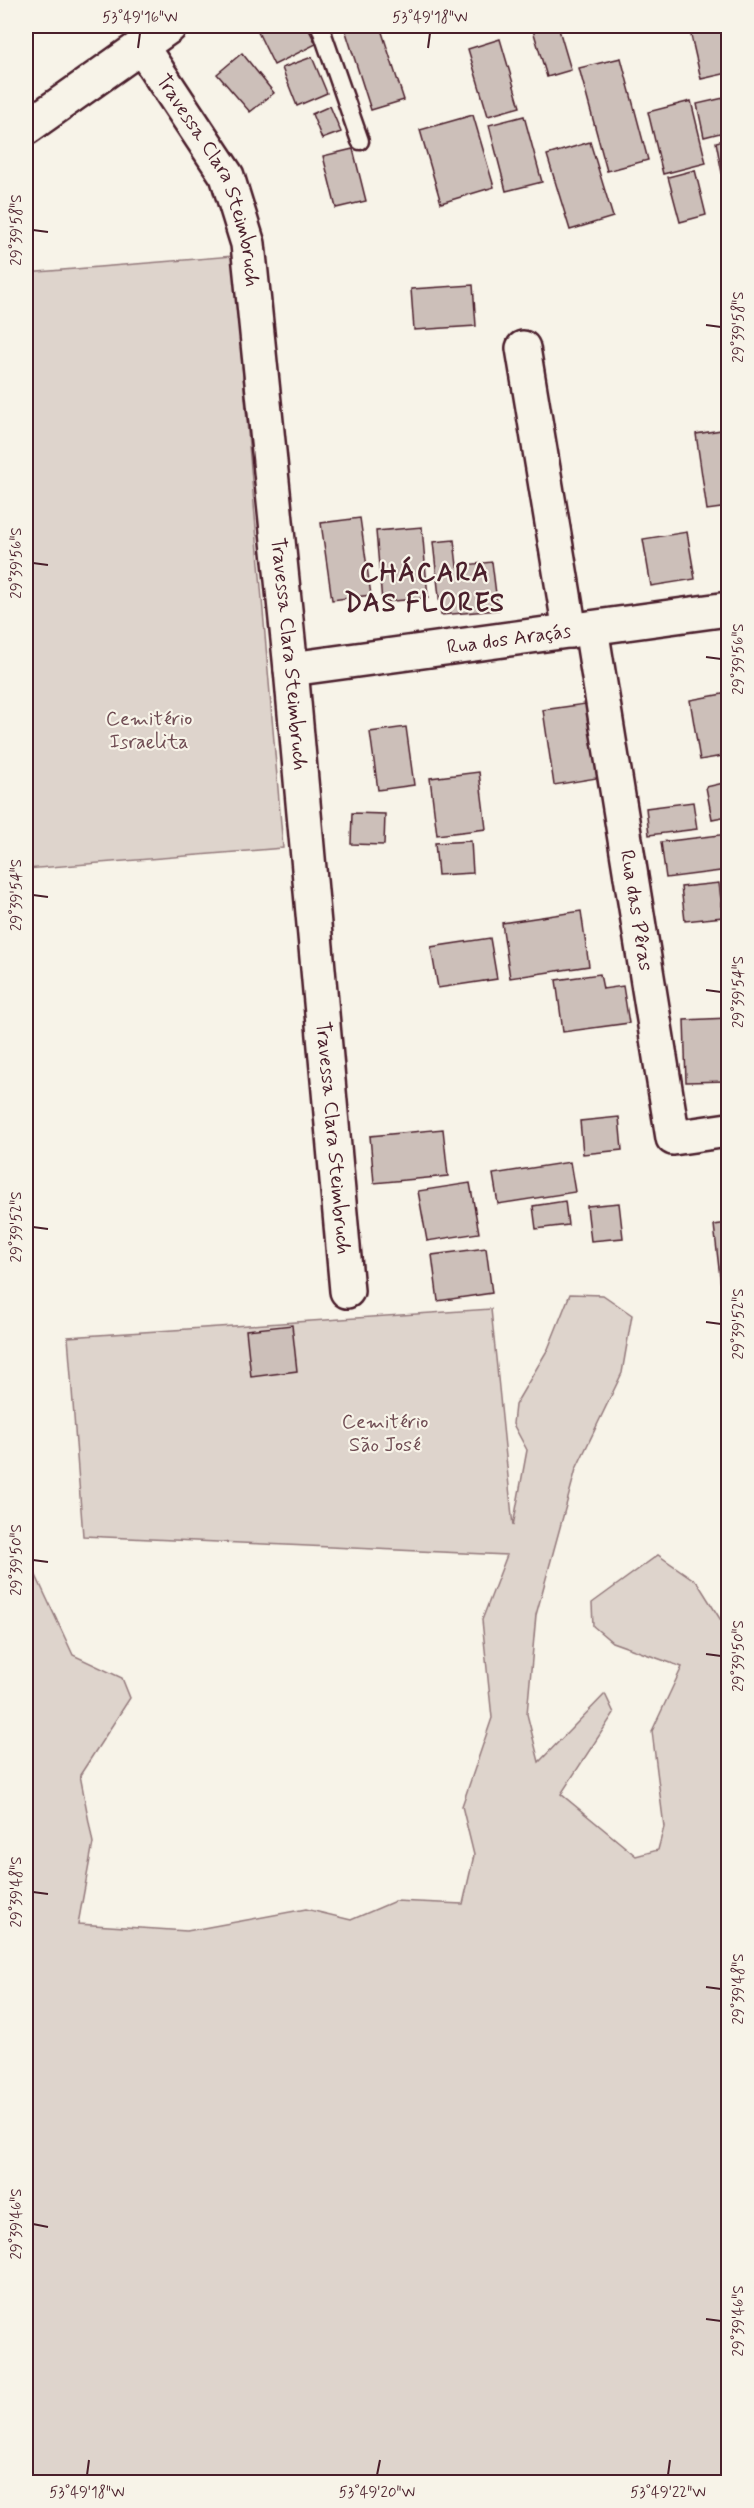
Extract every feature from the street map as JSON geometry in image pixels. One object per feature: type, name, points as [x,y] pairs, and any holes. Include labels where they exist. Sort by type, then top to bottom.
[{"type":"street","points":[[26,128],[170,26]]},
{"type":"street","name":"Travessa Clara Steimbruch","points":[[141,46],[227,176],[248,244],[291,669],[347,1291]]},
{"type":"street","points":[[523,348],[581,629]]},
{"type":"street","name":"Rua dos Araçás","points":[[291,669],[729,609]]},
{"type":"street","name":"Rua das Pêras","points":[[581,629],[673,1137],[729,1130]]},
{"type":"lane","points":[[320,26],[360,141]]},
{"type":"green space","name":"Cemitério Israelita","points":[[233,256],[283,848],[26,869],[26,273]]},
{"type":"green space","name":"Cemitério São José","points":[[570,1294],[603,1295],[632,1315],[622,1373],[576,1469],[536,1615],[527,1714],[539,1762],[605,1694],[614,1713],[561,1794],[636,1856],[658,1850],[664,1827],[652,1731],[682,1667],[612,1642],[593,1626],[592,1603],[658,1555],[697,1582],[722,1622],[728,1623],[728,2482],[26,2482],[26,1554],[73,1655],[122,1678],[130,1698],[80,1775],[93,1843],[78,1924],[187,1931],[306,1909],[351,1920],[395,1901],[463,1904],[474,1855],[462,1806],[492,1718],[482,1620],[507,1555],[83,1536],[68,1337],[491,1309],[513,1526],[527,1450],[513,1424],[515,1405],[548,1349]]},
{"type":"building","points":[[307,26],[316,44],[274,65],[256,28]]},
{"type":"building","points":[[344,26],[380,26],[404,100],[371,110]]},
{"type":"building","points":[[558,26],[571,70],[547,77],[533,30]]},
{"type":"building","points":[[713,26],[728,26],[728,73],[701,79],[690,31]]},
{"type":"building","points":[[500,39],[520,107],[488,116],[468,49]]},
{"type":"building","points":[[242,53],[274,93],[250,112],[217,74]]},
{"type":"building","points":[[312,57],[327,93],[297,106],[282,68]]},
{"type":"building","points":[[621,58],[648,160],[607,171],[579,68]]},
{"type":"building","points":[[728,97],[728,131],[704,137],[697,104]]},
{"type":"building","points":[[691,101],[706,163],[663,174],[648,112]]},
{"type":"building","points":[[330,106],[341,132],[322,139],[312,114]]},
{"type":"building","points":[[473,115],[494,187],[441,203],[420,130]]},
{"type":"building","points":[[524,116],[542,182],[506,191],[489,125]]},
{"type":"building","points":[[728,139],[728,171],[722,173],[716,142]]},
{"type":"building","points":[[590,142],[613,217],[570,230],[547,155]]},
{"type":"building","points":[[353,149],[366,201],[336,208],[323,156]]},
{"type":"building","points":[[695,170],[706,215],[680,222],[668,177]]},
{"type":"building","points":[[473,285],[476,326],[414,330],[411,289]]},
{"type":"building","points":[[728,429],[728,470],[724,470],[728,507],[707,510],[696,434]]},
{"type":"building","points":[[360,518],[371,595],[332,600],[321,523]]},
{"type":"building","points":[[422,527],[428,598],[382,602],[376,531]]},
{"type":"building","points":[[687,532],[695,579],[651,586],[643,539]]},
{"type":"building","points":[[454,540],[457,566],[492,562],[498,610],[441,615],[433,542]]},
{"type":"building","points":[[728,693],[728,755],[700,760],[690,700]]},
{"type":"building","points":[[592,703],[603,777],[554,785],[543,710]]},
{"type":"building","points":[[406,727],[414,785],[378,790],[370,732]]},
{"type":"building","points":[[479,772],[486,829],[437,835],[430,778]]},
{"type":"building","points":[[728,782],[728,816],[712,819],[706,787]]},
{"type":"building","points":[[693,802],[697,829],[649,835],[646,808]]},
{"type":"building","points":[[352,813],[385,814],[384,845],[351,844]]},
{"type":"building","points":[[728,834],[728,870],[666,878],[661,842]]},
{"type":"building","points":[[471,841],[473,873],[438,875],[435,843]]},
{"type":"building","points":[[719,883],[723,917],[685,921],[681,887]]},
{"type":"building","points":[[581,911],[589,966],[510,978],[502,923]]},
{"type":"building","points":[[490,938],[497,979],[438,988],[431,947]]},
{"type":"building","points":[[600,974],[603,989],[623,986],[629,1023],[563,1032],[556,980]]},
{"type":"building","points":[[728,1018],[728,1081],[686,1082],[684,1020]]},
{"type":"building","points":[[619,1117],[622,1150],[583,1154],[580,1121]]},
{"type":"building","points":[[443,1129],[448,1176],[374,1183],[370,1136]]},
{"type":"building","points":[[570,1162],[575,1192],[498,1204],[493,1174]]},
{"type":"building","points":[[470,1183],[479,1233],[427,1241],[418,1191]]},
{"type":"building","points":[[565,1201],[568,1225],[536,1229],[533,1206]]},
{"type":"building","points":[[619,1203],[623,1238],[591,1241],[587,1206]]},
{"type":"building","points":[[728,1223],[728,1285],[721,1286],[714,1225]]},
{"type":"building","points":[[486,1248],[492,1293],[438,1301],[432,1255]]},
{"type":"building","points":[[292,1325],[297,1371],[251,1377],[246,1330]]},
{"type":"district","name":"CHÁCARA DAS FLORES","points":[[425,589]]}]
